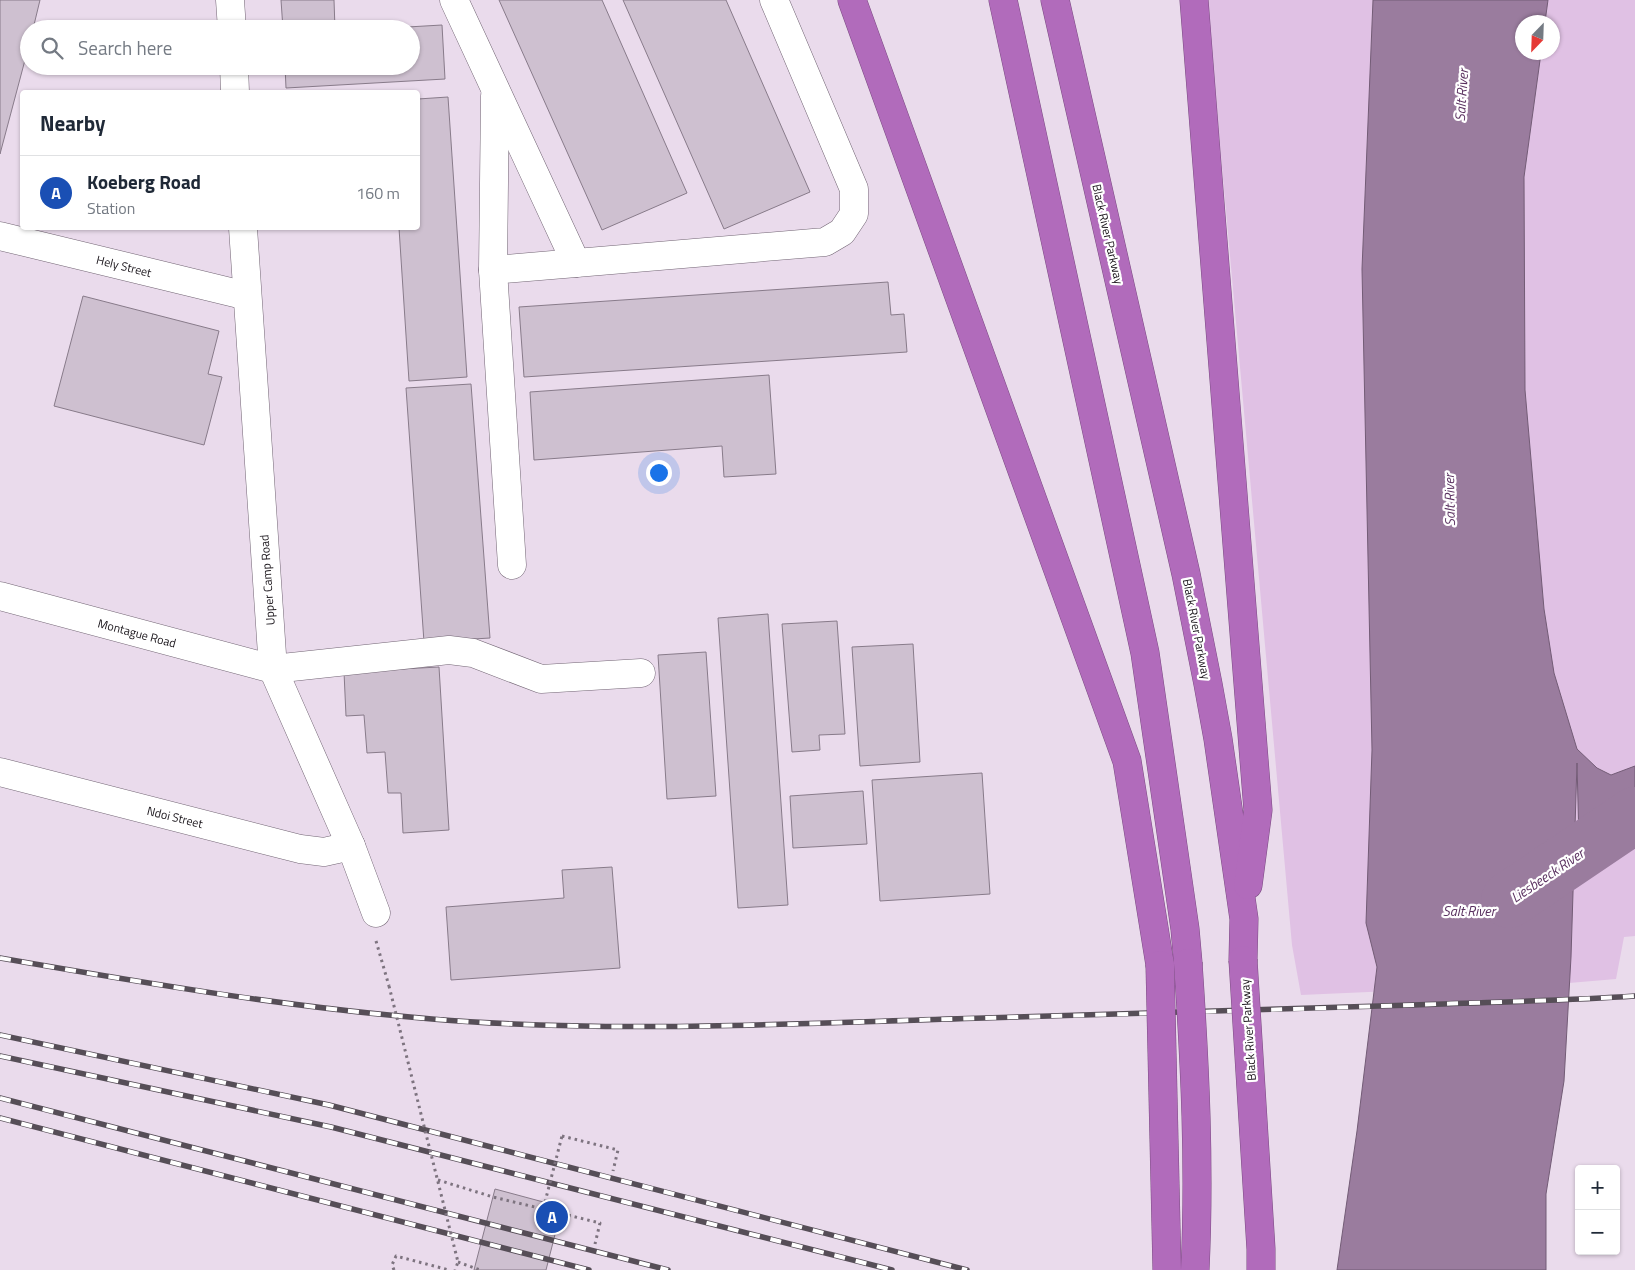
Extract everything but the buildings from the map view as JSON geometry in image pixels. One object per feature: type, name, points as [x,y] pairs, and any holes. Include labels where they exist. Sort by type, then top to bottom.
[{"type":"highway","points":[[852,0],[1127,761],[1160,965],[1168,1270]]},
{"type":"highway","points":[[1003,0],[1145,653],[1184,920],[1188,963],[1196,1079],[1198,1210],[1195,1270]]},
{"type":"highway","name":"Black River Parkway","points":[[1055,0],[1186,574],[1218,739],[1244,919],[1243,960],[1261,1239],[1261,1270]]},
{"type":"highway","points":[[1194,0],[1258,810],[1244,919]]},
{"type":"street","points":[[230,0],[231,20]]},
{"type":"street","points":[[454,0],[576,263]]},
{"type":"street","points":[[493,270],[826,242],[842,232],[854,214],[854,189],[774,0]]},
{"type":"street","points":[[234,75],[235,90]]},
{"type":"street","points":[[495,87],[493,270],[512,566]]},
{"type":"street","name":"Upper Camp Road","points":[[243,230],[273,669],[351,846],[375,926]]},
{"type":"street","name":"Hely Street","points":[[0,236],[247,296]]},
{"type":"street","name":"Montague Road","points":[[0,596],[273,669]]},
{"type":"street","points":[[273,669],[449,650],[474,653],[541,679],[641,673]]},
{"type":"street","name":"Ndoi Street","points":[[0,772],[300,849],[324,852],[351,846]]},
{"type":"path","points":[[375,926],[458,1262],[454,1270]]},
{"type":"path","points":[[543,1209],[562,1136],[618,1150],[613,1171]]},
{"type":"path","points":[[438,1180],[493,1197],[600,1224],[595,1244]]},
{"type":"path","points":[[394,1270],[392,1265],[396,1256],[450,1270]]},
{"type":"path","points":[[458,1262],[480,1270]]},
{"type":"shaded area","points":[[1207,0],[1635,0],[1635,936],[1624,937],[1616,979],[1569,983],[1301,995],[1292,945]]},
{"type":"water","name":"Salt River","points":[[1373,0],[1548,0],[1546,15],[1515,15],[1515,60],[1540,60],[1524,177],[1525,390],[1544,609],[1554,673],[1577,749],[1597,768],[1611,775],[1635,766],[1635,848],[1599,863],[1580,881],[1577,763],[1571,957],[1564,1081],[1546,1194],[1546,1270],[1337,1270],[1357,1131],[1377,967],[1366,923],[1372,750],[1362,269]]},
{"type":"waterway","name":"Liesbeeck River","points":[[1509,900],[1635,815]]},
{"type":"railway","points":[[0,958],[162,985],[324,1008],[432,1019],[570,1026],[708,1026],[1359,1007],[1635,996]]},
{"type":"railway","points":[[0,1035],[329,1105],[967,1270]]},
{"type":"railway","points":[[0,1056],[331,1127],[892,1270]]},
{"type":"railway","points":[[0,1098],[668,1270]]},
{"type":"railway","points":[[0,1118],[589,1270]]},
{"type":"place","name":"Koeberg Road","points":[[552,1217]]}]
